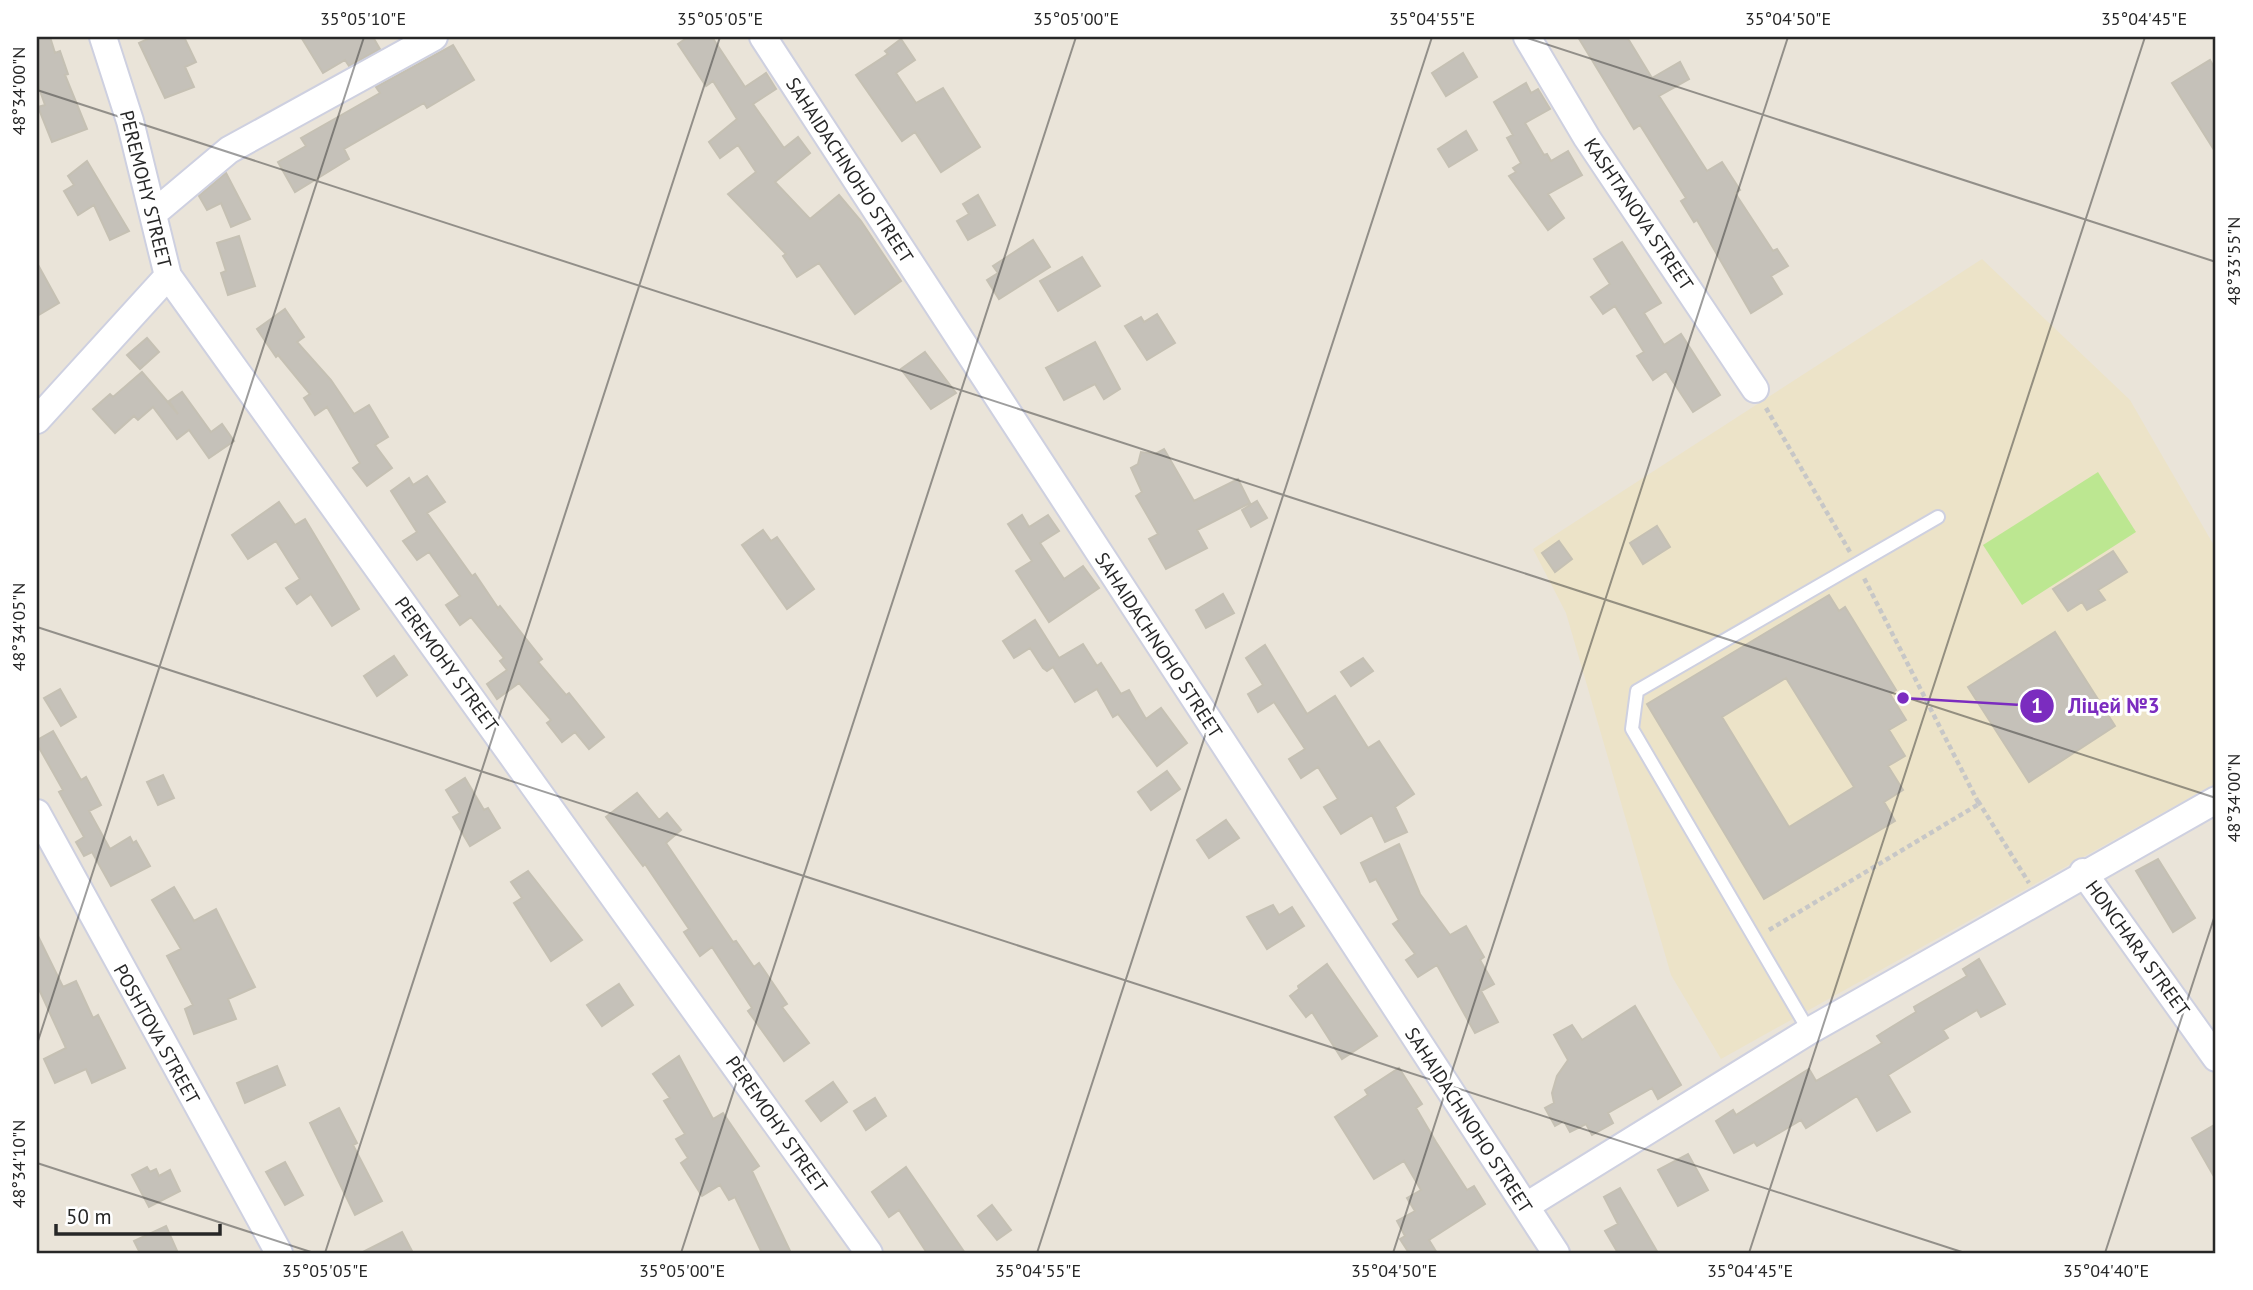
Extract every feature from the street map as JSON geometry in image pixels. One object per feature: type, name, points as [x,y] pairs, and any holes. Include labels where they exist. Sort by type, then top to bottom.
[{"type":"street","name":"PEREMOHY STREET","points":[[103,37],[155,213],[168,276],[869,1253]]},
{"type":"street","points":[[155,213],[229,150],[435,37]]},
{"type":"street","name":"SAHAIDACHNOHO STREET","points":[[763,37],[1556,1253]]},
{"type":"street","name":"KASHTANOVA STREET","points":[[1527,37],[1587,138],[1755,389]]},
{"type":"street","points":[[37,419],[168,276]]},
{"type":"street","points":[[1525,1206],[1809,1031],[2083,872],[2216,800]]},
{"type":"street","name":"POSHTOVA STREET","points":[[37,813],[279,1253]]},
{"type":"street","name":"HONCHARA STREET","points":[[2083,872],[2216,1058]]},
{"type":"lane","points":[[1809,1031],[1632,729],[1637,691],[1938,517]]},
{"type":"path","points":[[1755,389],[1857,564],[1977,799],[2038,898]]},
{"type":"path","points":[[1755,939],[1979,804],[1977,799]]},
{"type":"shaded area","points":[[1982,259],[2130,400],[2216,549],[2216,783],[1721,1059],[1671,975],[1566,613],[1533,549]]},
{"type":"green space","points":[[2098,472],[2136,532],[2022,605],[1983,545]]},
{"type":"building","points":[[37,37],[50,37],[55,53],[60,51],[68,74],[65,75],[87,129],[52,142],[38,107],[45,105],[37,82]]},
{"type":"building","points":[[152,37],[184,37],[196,62],[185,67],[194,87],[165,98],[139,43]]},
{"type":"building","points":[[301,37],[373,37],[380,49],[349,66],[345,60],[323,73]]},
{"type":"building","points":[[688,37],[712,37],[745,87],[766,73],[776,89],[753,104],[784,148],[798,137],[810,153],[775,182],[810,219],[839,195],[861,221],[901,281],[855,314],[819,263],[797,277],[783,256],[786,254],[728,194],[756,172],[738,145],[720,158],[709,142],[737,119],[713,81],[706,86],[678,44]]},
{"type":"building","points":[[1578,37],[1627,37],[1652,78],[1680,62],[1689,79],[1659,96],[1707,171],[1722,162],[1740,190],[1735,193],[1773,251],[1777,249],[1788,266],[1771,276],[1782,294],[1751,313],[1697,220],[1694,222],[1681,201],[1686,198],[1640,125],[1634,129]]},
{"type":"building","points":[[901,39],[915,60],[896,73],[916,103],[943,88],[980,147],[941,172],[915,132],[902,141],[856,75],[888,54],[885,51]]},
{"type":"building","points":[[453,45],[474,80],[427,108],[424,103],[344,149],[349,159],[295,192],[278,162],[306,146],[301,138],[380,93],[376,87]]},
{"type":"building","points":[[1463,53],[1477,77],[1446,96],[1432,73]]},
{"type":"building","points":[[2210,60],[2216,71],[2216,153],[2172,83]]},
{"type":"building","points":[[1526,83],[1531,93],[1538,89],[1550,109],[1525,123],[1544,155],[1547,154],[1551,161],[1568,151],[1582,175],[1548,194],[1564,218],[1548,230],[1509,176],[1516,172],[1513,168],[1521,163],[1507,138],[1513,135],[1494,102]]},
{"type":"building","points":[[1466,131],[1477,150],[1449,167],[1438,149]]},
{"type":"building","points":[[87,161],[129,231],[110,240],[94,205],[78,215],[64,191],[74,185],[68,176]]},
{"type":"building","points":[[226,173],[250,219],[231,227],[221,203],[207,210],[199,196]]},
{"type":"building","points":[[978,195],[995,225],[968,240],[957,221],[969,214],[963,204]]},
{"type":"building","points":[[239,236],[255,286],[228,295],[221,273],[226,271],[217,243]]},
{"type":"building","points":[[1033,240],[1050,267],[999,299],[987,280],[998,273],[993,266]]},
{"type":"building","points":[[1622,242],[1661,303],[1644,313],[1664,345],[1681,334],[1720,395],[1693,412],[1666,371],[1653,380],[1637,356],[1644,352],[1615,306],[1603,314],[1591,297],[1610,284],[1594,259]]},
{"type":"building","points":[[1082,257],[1100,286],[1058,311],[1040,281]]},
{"type":"building","points":[[37,263],[59,303],[37,316]]},
{"type":"building","points":[[285,309],[304,337],[297,342],[331,380],[354,414],[369,405],[388,437],[375,445],[392,468],[367,486],[353,468],[360,463],[327,407],[315,415],[304,398],[310,394],[278,355],[276,357],[257,329]]},
{"type":"building","points":[[1157,314],[1175,343],[1147,360],[1125,326],[1141,317],[1144,322]]},
{"type":"building","points":[[147,338],[159,352],[140,369],[127,355]]},
{"type":"building","points":[[1095,342],[1120,389],[1104,399],[1095,384],[1064,400],[1046,368]]},
{"type":"building","points":[[925,352],[956,393],[931,409],[901,369]]},
{"type":"building","points":[[142,372],[178,414],[169,401],[182,392],[211,432],[222,424],[234,441],[209,458],[189,430],[177,439],[153,407],[138,420],[134,416],[115,433],[93,409],[110,394],[113,397]]},
{"type":"building","points":[[1164,449],[1194,501],[1238,479],[1250,503],[1197,530],[1207,548],[1166,569],[1149,539],[1158,534],[1136,496],[1142,492],[1131,468],[1138,464],[1141,452],[1155,454]]},
{"type":"building","points":[[427,476],[445,502],[427,513],[472,576],[475,574],[498,608],[500,606],[542,659],[538,662],[566,695],[569,693],[604,737],[589,749],[575,732],[562,742],[547,723],[551,720],[519,683],[497,699],[487,684],[507,670],[500,661],[504,658],[471,617],[460,625],[446,605],[460,596],[429,552],[417,560],[403,541],[417,532],[391,491],[409,478],[413,485]]},
{"type":"building","points":[[1257,501],[1267,518],[1251,527],[1242,510]]},
{"type":"building","points":[[279,502],[295,525],[305,519],[359,609],[332,626],[311,594],[297,604],[286,588],[300,579],[276,541],[248,559],[232,535]]},
{"type":"building","points":[[1022,515],[1029,527],[1048,515],[1059,531],[1040,543],[1064,579],[1083,566],[1099,588],[1049,622],[1016,571],[1032,561],[1008,524]]},
{"type":"building","points":[[1657,526],[1670,547],[1643,564],[1630,543]]},
{"type":"building","points":[[763,530],[771,541],[777,537],[814,589],[787,609],[742,545]]},
{"type":"building","points":[[1559,541],[1572,559],[1555,572],[1542,553]]},
{"type":"building","points":[[2113,551],[2127,572],[2098,590],[2105,600],[2087,610],[2082,602],[2068,611],[2053,589]]},
{"type":"building","points":[[1223,594],[1234,613],[1206,628],[1196,610]]},
{"type":"building","points":[[1829,595],[1839,611],[1845,607],[1896,690],[1890,694],[1906,720],[1889,730],[1905,756],[1888,766],[1903,790],[1884,802],[1895,821],[1764,899],[1647,704]],"holes":[[[1786,678],[1854,787],[1789,827],[1722,717]]]},
{"type":"building","points":[[1035,620],[1059,658],[1083,644],[1097,666],[1101,663],[1121,694],[1129,690],[1146,719],[1161,708],[1187,743],[1157,766],[1118,714],[1113,717],[1097,689],[1075,702],[1053,667],[1047,671],[1043,668],[1030,648],[1014,658],[1003,641]]},
{"type":"building","points":[[2055,632],[2115,726],[2029,782],[1968,687]]},
{"type":"building","points":[[1265,645],[1307,714],[1335,696],[1368,748],[1379,741],[1414,794],[1395,807],[1407,832],[1385,842],[1372,815],[1341,834],[1324,807],[1338,799],[1318,767],[1301,778],[1289,759],[1305,749],[1274,702],[1258,712],[1248,694],[1263,685],[1246,658]]},
{"type":"building","points":[[394,656],[407,675],[377,696],[364,676]]},
{"type":"building","points":[[1363,658],[1373,671],[1351,686],[1341,672]]},
{"type":"building","points":[[60,689],[76,717],[61,726],[44,698]]},
{"type":"building","points":[[53,731],[81,780],[86,777],[101,805],[89,811],[110,849],[130,837],[133,843],[136,841],[150,866],[111,886],[92,852],[84,856],[76,842],[84,837],[59,792],[63,790],[37,744],[37,740]]},
{"type":"building","points":[[1167,771],[1180,789],[1151,810],[1138,792]]},
{"type":"building","points":[[163,775],[174,798],[158,805],[147,782]]},
{"type":"building","points":[[465,778],[484,810],[488,808],[500,828],[470,846],[453,817],[460,813],[446,790]]},
{"type":"building","points":[[637,793],[659,820],[667,813],[681,830],[666,843],[733,942],[736,941],[754,967],[759,963],[787,1004],[782,1007],[809,1043],[784,1061],[748,1011],[752,1008],[712,947],[700,956],[684,932],[689,929],[645,864],[643,866],[606,817]]},
{"type":"building","points":[[1226,820],[1239,838],[1209,858],[1197,840]]},
{"type":"building","points":[[1399,844],[1420,894],[1450,935],[1466,926],[1484,957],[1480,960],[1494,984],[1481,991],[1498,1022],[1475,1033],[1437,965],[1418,977],[1406,960],[1415,954],[1393,924],[1399,920],[1376,879],[1370,882],[1361,863]]},
{"type":"building","points":[[2158,859],[2195,918],[2173,932],[2136,871]]},
{"type":"building","points":[[528,871],[582,940],[551,961],[514,903],[522,898],[511,882]]},
{"type":"building","points":[[174,887],[194,921],[216,909],[255,987],[228,999],[236,1019],[194,1034],[185,1009],[193,1005],[167,956],[181,949],[152,900]]},
{"type":"building","points":[[1273,905],[1279,915],[1292,907],[1304,926],[1267,949],[1247,917]]},
{"type":"building","points":[[37,934],[63,987],[76,981],[93,1018],[98,1015],[125,1068],[92,1083],[86,1069],[55,1083],[44,1059],[66,1048],[37,985]]},
{"type":"building","points":[[1979,959],[2005,1004],[1981,1017],[1977,1010],[1943,1030],[1948,1038],[1888,1075],[1910,1112],[1877,1131],[1857,1096],[1806,1128],[1801,1120],[1757,1146],[1754,1142],[1734,1153],[1716,1121],[1733,1110],[1736,1115],[1809,1069],[1816,1081],[1882,1043],[1877,1036],[1916,1012],[1914,1007],[1967,976],[1963,969]]},
{"type":"building","points":[[1327,964],[1377,1036],[1342,1059],[1312,1012],[1306,1017],[1290,996],[1299,989],[1298,986]]},
{"type":"building","points":[[619,984],[633,1005],[602,1026],[587,1005]]},
{"type":"building","points":[[1635,1006],[1681,1085],[1658,1099],[1652,1088],[1608,1113],[1613,1123],[1592,1135],[1586,1124],[1570,1132],[1564,1121],[1555,1126],[1545,1108],[1554,1103],[1552,1093],[1557,1076],[1568,1060],[1554,1035],[1572,1025],[1582,1040]]},
{"type":"building","points":[[679,1056],[713,1119],[723,1113],[759,1166],[752,1171],[791,1253],[762,1253],[735,1197],[729,1200],[720,1185],[702,1196],[681,1163],[688,1158],[676,1139],[685,1134],[664,1101],[670,1098],[653,1074]]},
{"type":"building","points":[[277,1066],[285,1085],[245,1103],[237,1083]]},
{"type":"building","points":[[1399,1068],[1422,1104],[1416,1108],[1436,1142],[1467,1190],[1474,1186],[1485,1204],[1429,1240],[1437,1253],[1409,1253],[1400,1239],[1405,1236],[1397,1221],[1415,1211],[1407,1198],[1421,1190],[1404,1161],[1374,1179],[1335,1117],[1368,1095],[1365,1090]]},
{"type":"building","points":[[833,1082],[847,1102],[821,1121],[806,1101]]},
{"type":"building","points":[[875,1098],[886,1116],[866,1130],[854,1111]]},
{"type":"building","points":[[339,1108],[357,1143],[353,1145],[382,1201],[355,1215],[310,1123]]},
{"type":"building","points":[[2216,1124],[2216,1180],[2192,1138]]},
{"type":"building","points":[[1688,1154],[1708,1190],[1678,1206],[1658,1170]]},
{"type":"building","points":[[285,1162],[303,1195],[285,1205],[266,1172]]},
{"type":"building","points":[[147,1167],[150,1172],[156,1169],[159,1176],[170,1170],[180,1191],[149,1207],[132,1175]]},
{"type":"building","points":[[906,1167],[965,1253],[927,1253],[899,1210],[889,1217],[872,1192]]},
{"type":"building","points":[[1620,1188],[1658,1253],[1618,1253],[1605,1231],[1618,1224],[1604,1197]]},
{"type":"building","points":[[992,1205],[1011,1230],[997,1240],[978,1216]]},
{"type":"building","points":[[166,1226],[178,1253],[140,1253],[134,1241]]},
{"type":"building","points":[[402,1232],[413,1253],[361,1253]]},
{"type":"place","name":"Ліцей №3","points":[[1903,698]]}]
